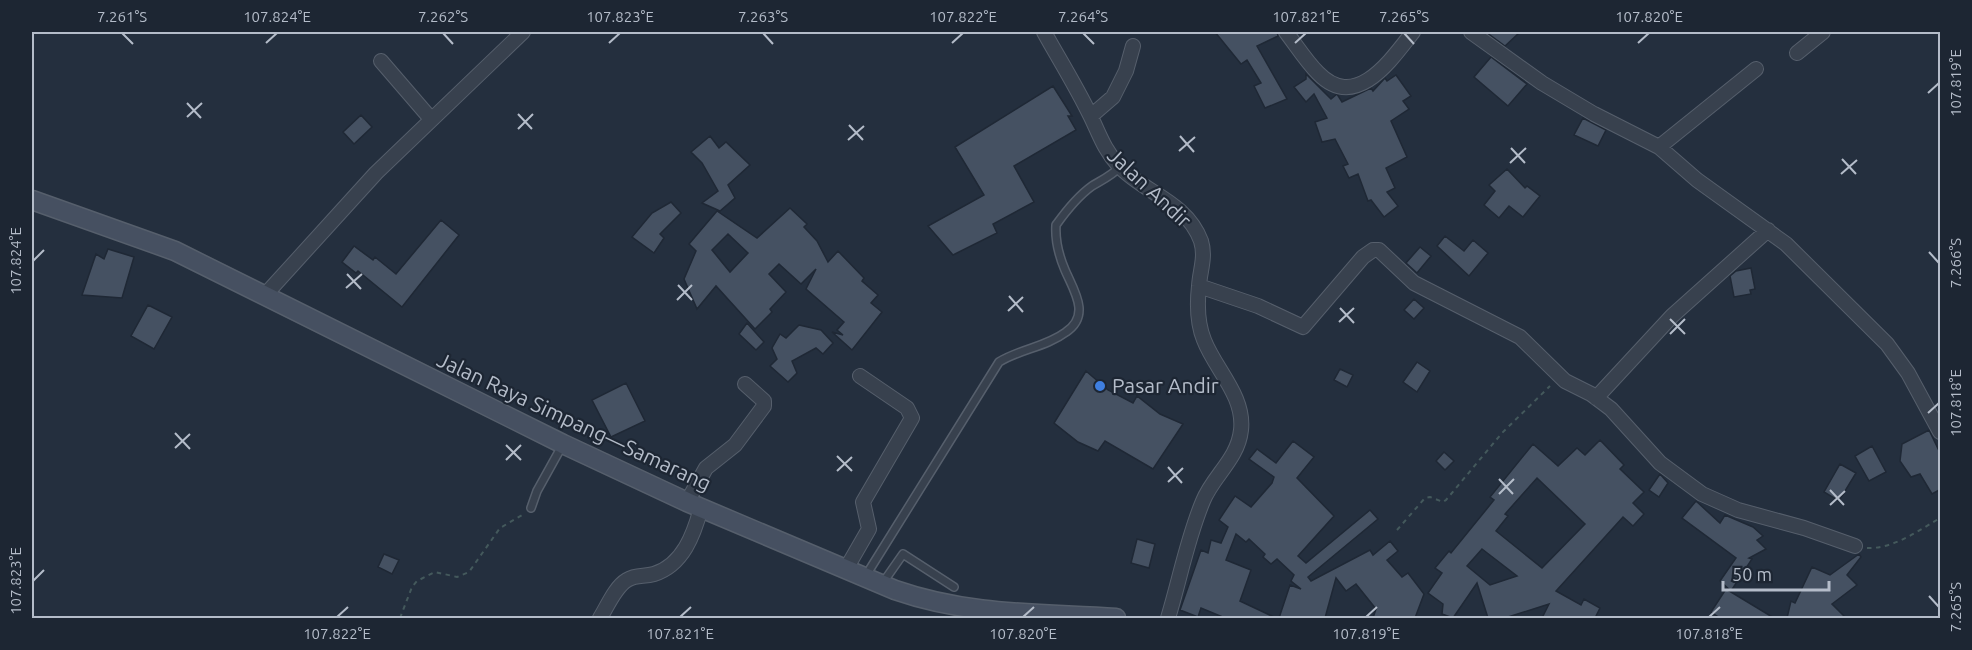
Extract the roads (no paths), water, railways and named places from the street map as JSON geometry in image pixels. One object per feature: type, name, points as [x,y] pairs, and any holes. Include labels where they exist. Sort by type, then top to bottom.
[{"type":"main road","name":"Jalan Raya Simpang—Samarang","points":[[32,200],[175,251],[266,294],[563,444],[694,505],[882,584],[929,602],[969,610],[1116,618]]},
{"type":"street","points":[[266,294],[376,173],[523,32]]},
{"type":"street","name":"Jalan Andir","points":[[1044,32],[1090,116],[1102,145],[1120,167],[1172,204],[1191,224],[1201,241],[1204,256],[1199,286],[1199,323],[1204,342],[1240,410],[1241,430],[1236,451],[1204,499],[1189,538],[1168,618]]},
{"type":"street","points":[[1286,32],[1318,73],[1332,84],[1347,87],[1366,82],[1385,68],[1413,32]]},
{"type":"street","points":[[1471,32],[1542,83],[1594,114],[1659,147],[1697,180],[1786,244],[1887,344],[1908,373],[1941,432]]},
{"type":"street","points":[[1797,52],[1823,32]]},
{"type":"street","points":[[1090,116],[1113,97],[1126,71],[1133,46]]},
{"type":"street","points":[[381,61],[431,119]]},
{"type":"street","points":[[1659,147],[1756,69]]},
{"type":"street","points":[[1596,398],[1672,316],[1768,230]]},
{"type":"street","points":[[1199,286],[1258,306],[1302,327],[1362,257],[1373,250],[1379,250],[1414,284],[1470,309],[1520,337],[1561,376],[1611,410],[1660,464],[1702,494],[1738,510],[1804,528],[1855,546]]},
{"type":"street","points":[[846,569],[869,529],[862,502],[912,418],[907,408],[860,376]]},
{"type":"street","points":[[600,618],[625,580],[639,574],[651,575],[662,571],[681,555],[694,535],[694,505],[706,468],[735,445],[764,406],[764,401],[745,384]]},
{"type":"lane","points":[[865,577],[999,362],[1011,354],[1036,347],[1067,332],[1076,322],[1080,310],[1078,297],[1058,248],[1056,225],[1067,209],[1093,185],[1104,182],[1120,167]]},
{"type":"lane","points":[[531,508],[537,491],[563,444]]},
{"type":"lane","points":[[882,584],[903,554],[954,587]]},
{"type":"place","name":"Pasar Andir","points":[[1100,386]]}]
